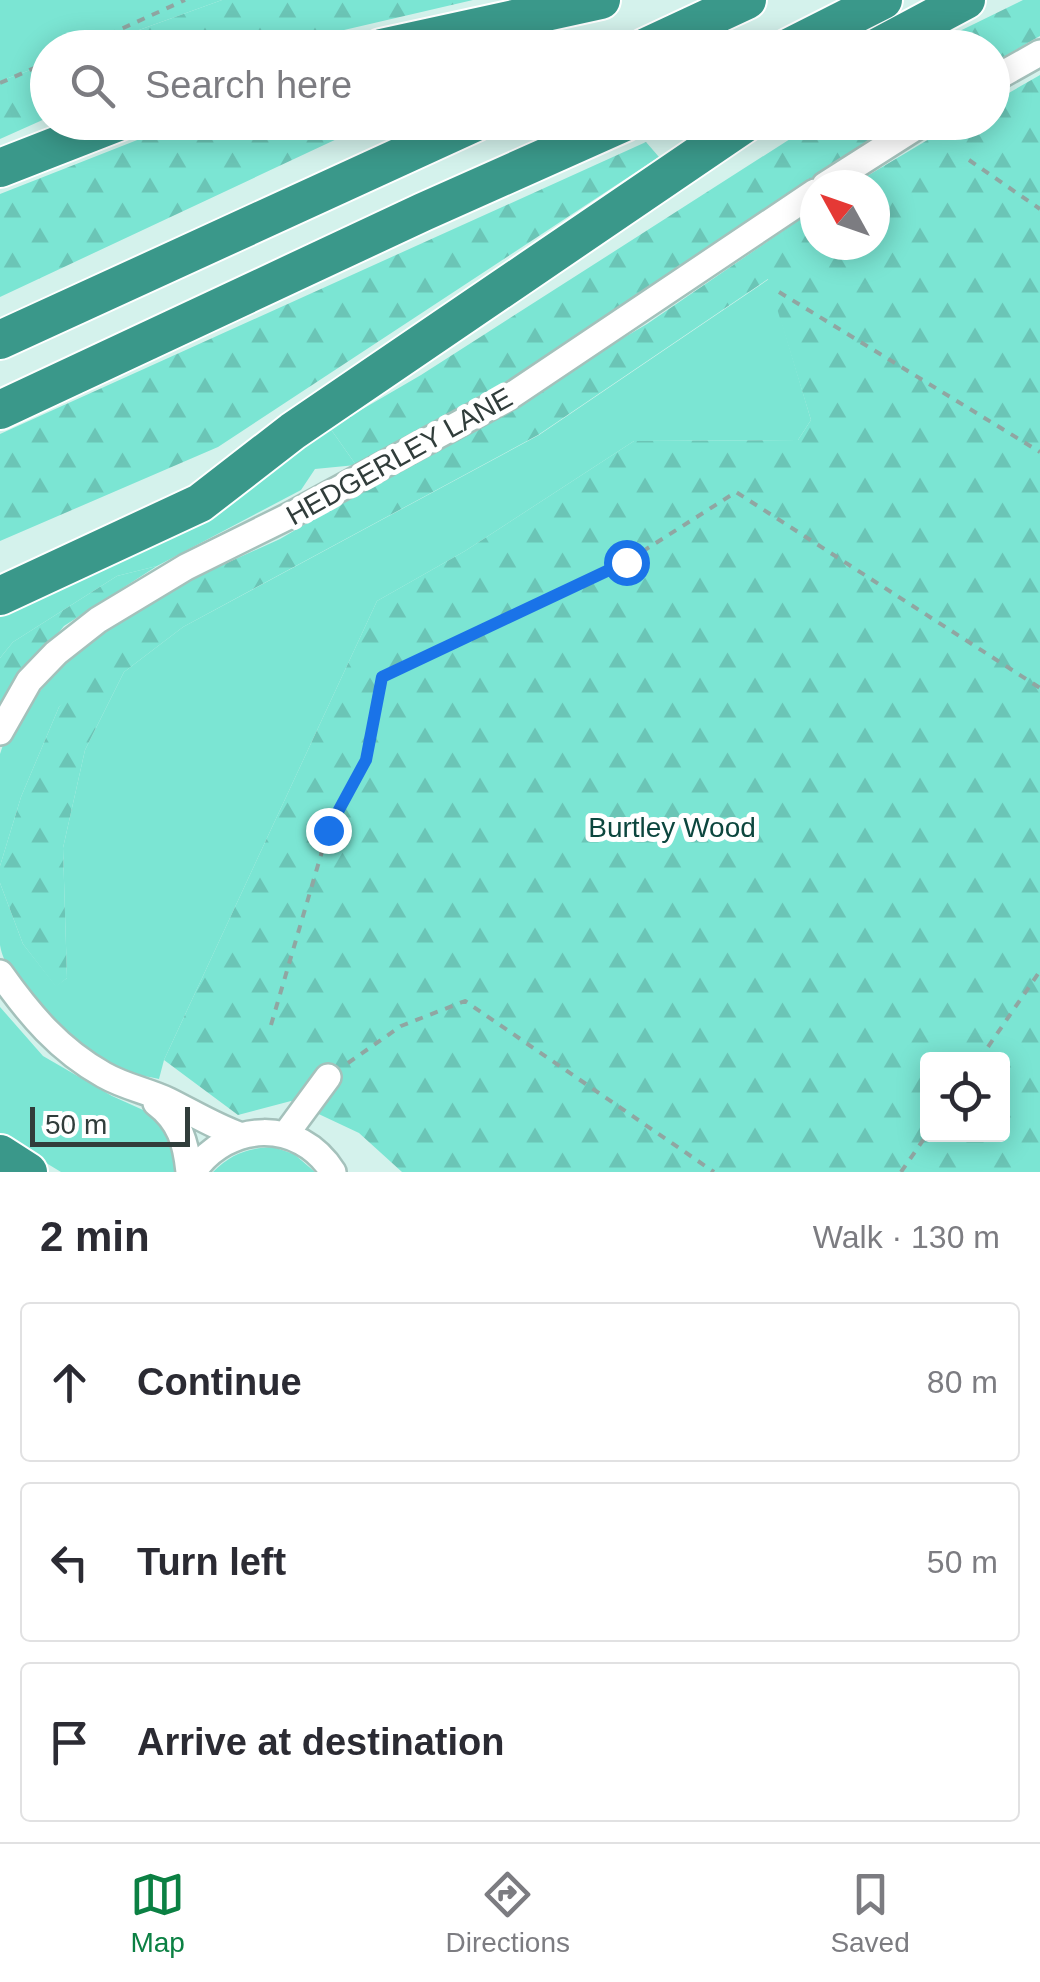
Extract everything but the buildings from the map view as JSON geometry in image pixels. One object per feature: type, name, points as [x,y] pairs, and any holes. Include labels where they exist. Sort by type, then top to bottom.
[{"type":"highway","points":[[463,30],[600,0]]},
{"type":"highway","points":[[683,30],[748,0]]},
{"type":"highway","points":[[824,30],[884,0]]},
{"type":"highway","points":[[910,30],[966,0]]},
{"type":"highway","points":[[0,168],[72,140]]},
{"type":"highway","points":[[0,340],[437,140]]},
{"type":"highway","points":[[0,410],[584,140]]},
{"type":"highway","points":[[0,596],[200,503],[293,431],[720,140]]},
{"type":"highway","points":[[0,570],[293,431]]},
{"type":"highway","points":[[0,1154],[28,1172]]},
{"type":"street","points":[[1010,70],[1040,53]]},
{"type":"street","points":[[849,170],[896,140]]},
{"type":"street","name":"HEDGERLEY LANE","points":[[0,732],[29,681],[56,653],[98,620],[186,567],[291,515],[512,395],[800,202]]},
{"type":"street","points":[[0,973],[30,1016],[68,1052],[105,1076],[166,1099],[213,1126],[239,1135]]},
{"type":"street","points":[[286,1134],[328,1078]]},
{"type":"street","points":[[140,1092],[176,1122],[191,1172]]},
{"type":"street","points":[[191,1172],[219,1144],[262,1131],[286,1134],[308,1144],[333,1172]]},
{"type":"path","points":[[119,30],[185,0]]},
{"type":"path","points":[[0,83],[30,70]]},
{"type":"path","points":[[968,160],[1040,209]]},
{"type":"path","points":[[779,292],[1040,452]]},
{"type":"path","points":[[272,1025],[328,830],[366,760],[382,677],[626,562],[736,492],[1040,688]]},
{"type":"path","points":[[984,1052],[1040,971]]},
{"type":"path","points":[[328,1078],[401,1026],[464,1001],[714,1172]]},
{"type":"path","points":[[901,1172],[922,1142]]},
{"type":"green space","points":[[0,0],[222,0],[139,30],[30,30],[30,70],[0,81]]},
{"type":"green space","points":[[222,0],[473,0],[344,30],[139,30]]},
{"type":"green space","points":[[1023,0],[1040,0],[1040,36],[1010,53],[1010,30],[962,30]]},
{"type":"green space","points":[[30,70],[30,126],[0,139],[0,81]]},
{"type":"green space","name":"Burtley Wood","points":[[1040,75],[1040,1172],[402,1172],[359,1133],[291,1101],[238,1115],[164,1060],[377,601],[465,551],[634,441],[798,440],[811,420],[768,279],[538,435],[183,627],[124,672],[85,750],[63,848],[67,978],[56,987],[23,944],[0,883],[0,866],[21,797],[59,707],[115,633],[178,585],[280,539],[647,324],[800,219],[800,260],[890,260],[890,170],[877,170],[927,140],[1010,140],[1010,92]]},
{"type":"green space","points":[[137,140],[335,140],[0,297],[0,194]]},
{"type":"green space","points":[[788,140],[872,140],[827,170],[800,170],[800,188],[522,373],[374,456],[356,465],[330,428],[421,375]]},
{"type":"green space","points":[[646,142],[659,157],[218,447],[0,541],[0,434]]},
{"type":"green space","points":[[769,279],[811,420],[798,440],[634,441],[465,551],[377,601],[164,1060],[159,1079],[126,1072],[105,1062],[49,1018],[5,962],[0,945],[0,883],[23,944],[56,986],[67,978],[63,848],[85,750],[124,672],[183,627],[539,435]]},
{"type":"green space","points":[[330,428],[356,465],[315,469],[301,490],[157,566],[117,576],[13,642],[0,658],[0,614],[212,512]]},
{"type":"green space","points":[[157,566],[64,626],[0,703],[0,658],[13,642],[117,576]]},
{"type":"green space","points":[[178,585],[59,707],[21,797],[0,866],[0,754],[8,730],[65,661],[120,620]]},
{"type":"green space","points":[[0,1007],[43,1056],[152,1114],[175,1143],[174,1172],[61,1172],[0,1135]]},
{"type":"green space","points":[[273,1147],[294,1154],[315,1172],[213,1172],[240,1153]]},
{"type":"route","points":[[328,830],[366,760],[382,677],[626,562]]}]
